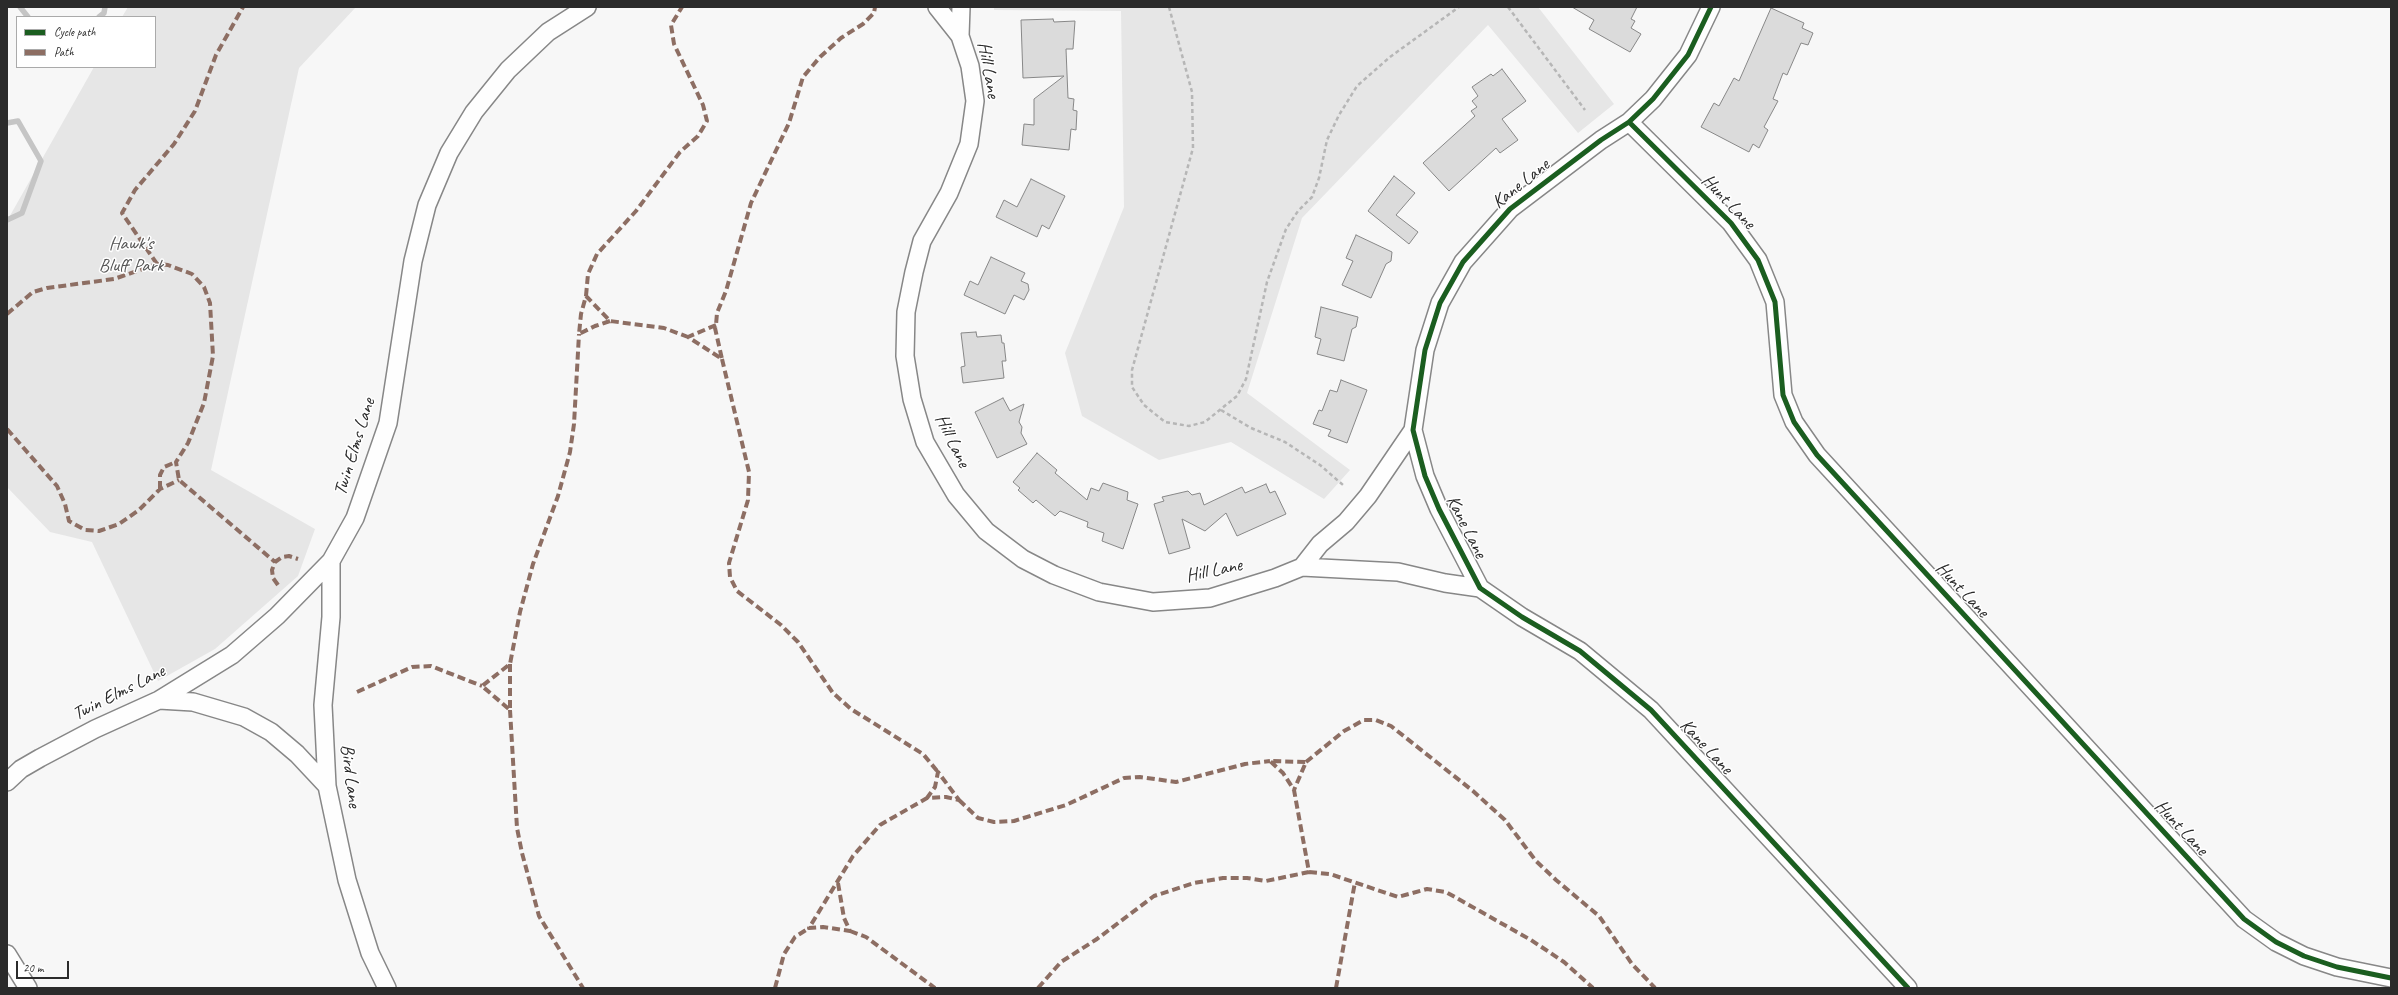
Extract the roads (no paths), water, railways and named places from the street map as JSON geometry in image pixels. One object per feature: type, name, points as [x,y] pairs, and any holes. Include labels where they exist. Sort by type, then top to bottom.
[{"type":"street","name":"Twin Elms Lane","points":[[7,782],[22,769],[40,758],[95,729],[159,700],[232,655],[277,616],[331,561],[355,518],[388,423],[413,261],[427,205],[449,153],[474,112],[508,70],[548,32],[587,7]]},
{"type":"street","points":[[937,7],[960,36]]},
{"type":"street","points":[[960,36],[961,7]]},
{"type":"street","name":"Kane Lane","points":[[1711,7],[1688,55],[1653,99],[1629,122],[1600,140],[1510,209],[1463,262],[1440,303],[1425,350],[1413,430],[1425,476],[1439,509],[1480,588],[1522,617],[1580,651],[1651,710],[1908,988]]},
{"type":"street","name":"Hill Lane","points":[[960,36],[970,66],[975,100],[970,144],[949,192],[922,241],[906,312],[905,356],[912,399],[925,442],[956,495],[986,531],[1023,559],[1054,575],[1099,592],[1153,602],[1210,598],[1274,578],[1302,567]]},
{"type":"street","name":"Hunt Lane","points":[[1629,122],[1731,223],[1758,260],[1774,302],[1783,395],[1794,422],[1817,455],[2244,919],[2276,942],[2304,956],[2337,967],[2391,978]]},
{"type":"street","points":[[1302,567],[1320,544],[1346,522],[1368,496],[1413,430]]},
{"type":"street","name":"Bird Lane","points":[[331,561],[331,617],[323,705],[327,786],[347,880],[370,953],[387,988]]},
{"type":"street","points":[[1302,567],[1398,572],[1445,583],[1480,588]]},
{"type":"street","points":[[159,700],[193,702],[244,717],[270,732],[297,754],[327,786]]},
{"type":"street","points":[[7,954],[28,988]]},
{"type":"waterway","points":[[20,7],[27,16]]},
{"type":"waterway","points":[[100,16],[104,13],[105,7]]},
{"type":"waterway","points":[[7,123],[18,121],[41,161],[22,213],[7,220]]},
{"type":"park label","name":"Hawk's Bluff Park","points":[[131,255]]}]
